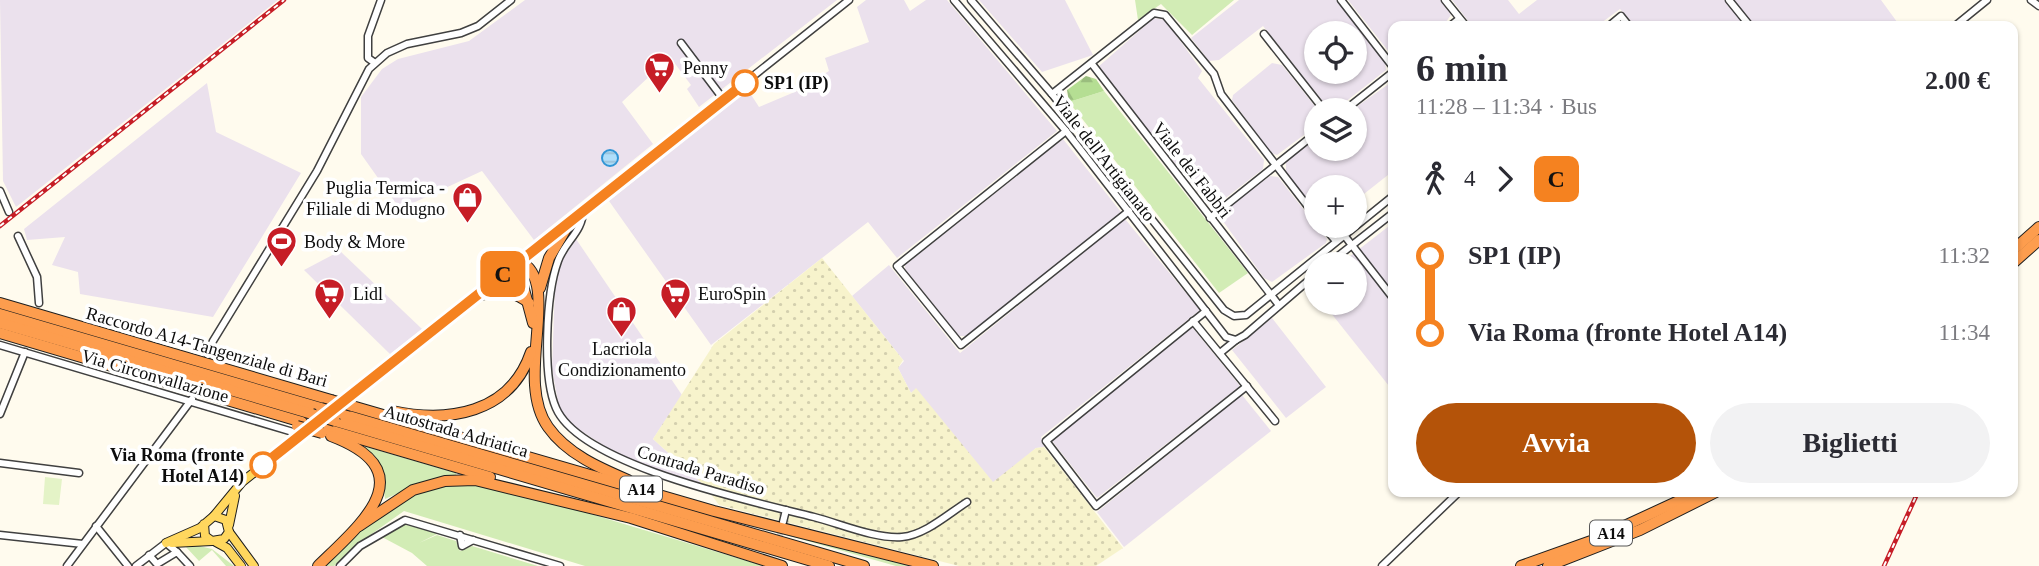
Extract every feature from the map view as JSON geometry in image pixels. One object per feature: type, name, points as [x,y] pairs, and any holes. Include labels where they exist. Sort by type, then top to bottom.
[{"type":"highway","points":[[570,222],[549,258],[540,288],[534,384],[543,418],[555,436],[575,453],[608,471],[715,511]]},
{"type":"highway","points":[[2018,246],[2039,227]]},
{"type":"highway","points":[[2018,259],[2039,240]]},
{"type":"highway","points":[[518,262],[532,270],[540,288]]},
{"type":"highway","points":[[354,404],[439,418],[470,412],[491,401],[510,385],[528,360],[533,338],[529,303],[518,262]]},
{"type":"highway","points":[[475,296],[502,290],[515,292],[529,303]]},
{"type":"highway","name":"Raccordo A14-Tangenziale di Bari","points":[[0,303],[715,511],[933,566]]},
{"type":"highway","name":"Autostrada Adriatica","points":[[0,314],[829,566]]},
{"type":"highway","name":"Autostrada Adriatica","points":[[0,323],[317,411]]},
{"type":"highway","name":"A14","points":[[0,333],[166,382],[301,427],[324,431],[631,518]]},
{"type":"highway","name":"Autostrada Adriatica","points":[[339,418],[864,566]]},
{"type":"highway","points":[[318,566],[359,526],[378,500],[379,478],[359,451],[324,431]]},
{"type":"highway","points":[[359,526],[414,490],[466,479],[489,482],[631,518],[782,566]]},
{"type":"highway","name":"A14","points":[[1521,566],[1606,535],[1687,497]]},
{"type":"highway","name":"A14","points":[[1548,566],[1640,530],[1706,497]]},
{"type":"main road","points":[[166,543],[214,516],[242,482],[301,427],[518,262]]},
{"type":"main road","points":[[166,543],[214,542],[224,539],[229,530],[232,506],[242,482]]},
{"type":"main road","points":[[214,516],[226,520],[229,530],[254,566]]},
{"type":"main road","points":[[204,523],[204,532],[214,542],[227,548],[241,566]]},
{"type":"street","points":[[375,63],[368,58],[366,49],[381,0]]},
{"type":"street","points":[[208,355],[213,341],[317,171],[362,80],[375,63],[407,44],[461,33],[478,26],[511,0]]},
{"type":"street","points":[[518,262],[849,0]]},
{"type":"street","name":"Viale dell'Artigianato","points":[[954,0],[1066,131],[1226,337],[1236,340]]},
{"type":"street","name":"Viale dell'Artigianato","points":[[971,0],[1052,94],[1224,310],[1234,316],[1246,315],[1270,293]]},
{"type":"street","points":[[1341,0],[1388,62]]},
{"type":"street","points":[[1445,0],[1459,19],[1456,21]]},
{"type":"street","points":[[1729,0],[1746,21]]},
{"type":"street","points":[[1961,21],[1987,0]]},
{"type":"street","points":[[2031,0],[2039,6]]},
{"type":"street","points":[[1052,94],[1154,13],[1160,13],[1214,74],[1221,94],[1304,202]]},
{"type":"street","points":[[1264,34],[1315,98]]},
{"type":"street","points":[[681,43],[724,100]]},
{"type":"street","name":"Viale dei Fabbri","points":[[1092,64],[1278,304]]},
{"type":"street","points":[[1359,98],[1388,73]]},
{"type":"street","points":[[1066,131],[897,266],[961,345],[1129,211]]},
{"type":"street","points":[[1210,218],[1304,143]]},
{"type":"street","points":[[0,191],[9,212]]},
{"type":"street","points":[[1367,216],[1388,200]]},
{"type":"street","name":"Contrada Paradiso","points":[[583,210],[582,226],[563,251],[553,284],[548,362],[552,399],[560,416],[588,439],[641,468],[726,496],[900,537],[919,532],[967,502]]},
{"type":"street","points":[[1343,252],[1388,217]]},
{"type":"street","points":[[19,236],[37,277],[39,303]]},
{"type":"street","points":[[1270,293],[1340,238]]},
{"type":"street","points":[[1346,238],[1388,292]]},
{"type":"street","points":[[1220,353],[1304,283]]},
{"type":"street","points":[[1206,311],[1046,441],[1096,506],[1247,386]]},
{"type":"street","points":[[1194,321],[1275,421]]},
{"type":"street","name":"Via Circonvallazione","points":[[0,345],[301,427]]},
{"type":"street","points":[[0,414],[25,352]]},
{"type":"street","points":[[67,566],[192,399]]},
{"type":"street","points":[[0,463],[79,473]]},
{"type":"street","points":[[1381,566],[1454,497]]},
{"type":"street","points":[[783,522],[786,510]]},
{"type":"street","points":[[340,566],[360,547],[399,522],[412,521],[560,566]]},
{"type":"street","points":[[96,526],[128,566]]},
{"type":"street","points":[[0,536],[83,544]]},
{"type":"street","points":[[136,566],[166,543],[190,566]]},
{"type":"street","points":[[149,555],[157,564],[177,552]]},
{"type":"shaded area","points":[[0,0],[278,0],[16,207],[3,181]]},
{"type":"shaded area","points":[[525,0],[837,0],[699,107],[687,89],[691,85],[670,57],[622,102],[653,144],[534,240],[482,171],[400,209],[361,154],[361,97],[382,69],[398,59],[469,41]]},
{"type":"shaded area","points":[[866,0],[904,0],[910,11],[926,0],[947,0],[1057,131],[897,258],[868,222],[711,345],[609,201],[748,90],[759,107],[797,91],[829,71],[825,58],[869,42],[857,7]]},
{"type":"shaded area","points":[[979,0],[1065,0],[1093,55],[1042,72]]},
{"type":"shaded area","points":[[1239,0],[1336,0],[1353,21],[1304,21],[1304,78],[1263,26],[1219,60],[1209,61],[1191,38]]},
{"type":"shaded area","points":[[1348,0],[1441,0],[1451,15],[1447,21],[1388,21],[1388,51]]},
{"type":"shaded area","points":[[1452,0],[1508,0],[1519,14],[1537,0],[1881,0],[1896,21],[1631,21],[1620,9],[1604,21],[1468,21]]},
{"type":"shaded area","points":[[1154,18],[1165,20],[1202,71],[1198,78],[1264,160],[1263,169],[1214,207],[1209,206],[1098,67]]},
{"type":"shaded area","points":[[1367,39],[1385,62],[1386,70],[1350,98],[1320,98],[1309,84],[1367,84]]},
{"type":"shaded area","points":[[1272,63],[1282,65],[1308,98],[1304,98],[1304,135],[1277,155],[1271,153],[1232,100],[1233,95]]},
{"type":"shaded area","points":[[207,83],[216,132],[301,173],[213,317],[80,294],[78,272],[52,265],[65,237],[27,240],[24,229]]},
{"type":"shaded area","points":[[1388,85],[1388,175],[1367,192],[1367,175],[1304,175],[1304,195],[1286,172],[1286,161],[1304,147],[1304,161],[1367,161],[1367,99]]},
{"type":"shaded area","points":[[1063,139],[1121,212],[966,336],[959,336],[905,269],[905,265]]},
{"type":"shaded area","points":[[1270,176],[1278,177],[1304,210],[1304,238],[1326,238],[1326,243],[1314,252],[1304,252],[1304,259],[1272,282],[1264,278],[1220,217],[1221,212]]},
{"type":"shaded area","points":[[1125,219],[1200,310],[1041,437],[1044,447],[1036,448],[994,484],[916,389],[911,393],[898,368],[904,361],[852,296],[889,265],[960,353]]},
{"type":"shaded area","points":[[1388,227],[1388,385],[1333,315],[1367,315],[1367,252],[1356,252]]},
{"type":"shaded area","points":[[576,239],[682,395],[653,439],[705,486],[648,468],[612,451],[569,423],[560,413],[552,369],[555,286],[561,262]]},
{"type":"shaded area","points":[[340,251],[422,329],[390,354],[304,270]]},
{"type":"shaded area","points":[[822,258],[903,360],[898,368],[911,393],[916,388],[993,482],[1036,448],[1044,447],[1123,548],[1096,566],[959,566],[719,505],[705,486],[653,439],[714,344]]},
{"type":"shaded area","points":[[1272,318],[1326,387],[1286,418],[1232,350]]},
{"type":"shaded area","points":[[1192,327],[1240,386],[1097,498],[1052,441]]},
{"type":"shaded area","points":[[1242,395],[1271,431],[1124,547],[1097,512]]},
{"type":"green space","points":[[1135,0],[1234,0],[1192,35],[1161,4],[1138,20]]},
{"type":"green space","points":[[1086,76],[1096,79],[1104,91],[1069,102],[1067,90]]},
{"type":"green space","points":[[1104,91],[1248,273],[1219,293],[1069,102]]},
{"type":"green space","points":[[363,446],[456,473],[456,476],[414,486],[385,499],[383,482]]},
{"type":"green space","points":[[45,477],[62,479],[59,505],[43,504]]},
{"type":"green space","points":[[464,482],[501,487],[764,566],[585,566],[404,511],[366,538],[334,566],[323,566],[361,529],[412,494]]},
{"type":"green space","points":[[402,524],[439,533],[419,543],[437,535],[456,541],[460,551],[472,546],[538,566],[427,566],[412,553],[382,537]]},
{"type":"green space","points":[[754,526],[915,566],[896,566]]},
{"type":"green space","points":[[195,545],[212,549],[234,566],[226,566],[212,550],[199,561],[186,547]]},
{"type":"water","points":[[610,150],[616,152],[616,164],[610,166],[604,164],[602,158],[604,152]]},
{"type":"tunnel","points":[[772,564],[782,527]]},
{"type":"railway","points":[[0,226],[284,0]]},
{"type":"railway","points":[[1884,566],[1916,497]]},
{"type":"bus line","name":"C","points":[[263,465],[745,83]]},
{"type":"place","name":"SP1 (IP)","points":[[745,83]]},
{"type":"place","name":"Penny","points":[[660,95]]},
{"type":"place","name":"Puglia Termica - Filiale di Modugno","points":[[468,225]]},
{"type":"place","name":"Body & More","points":[[281,269]]},
{"type":"place","name":"Lidl","points":[[330,321]]},
{"type":"place","name":"EuroSpin","points":[[675,321]]},
{"type":"place","name":"Lacriola Condizionamento","points":[[622,338]]},
{"type":"place","name":"Via Roma (fronte Hotel A14)","points":[[263,465]]}]
